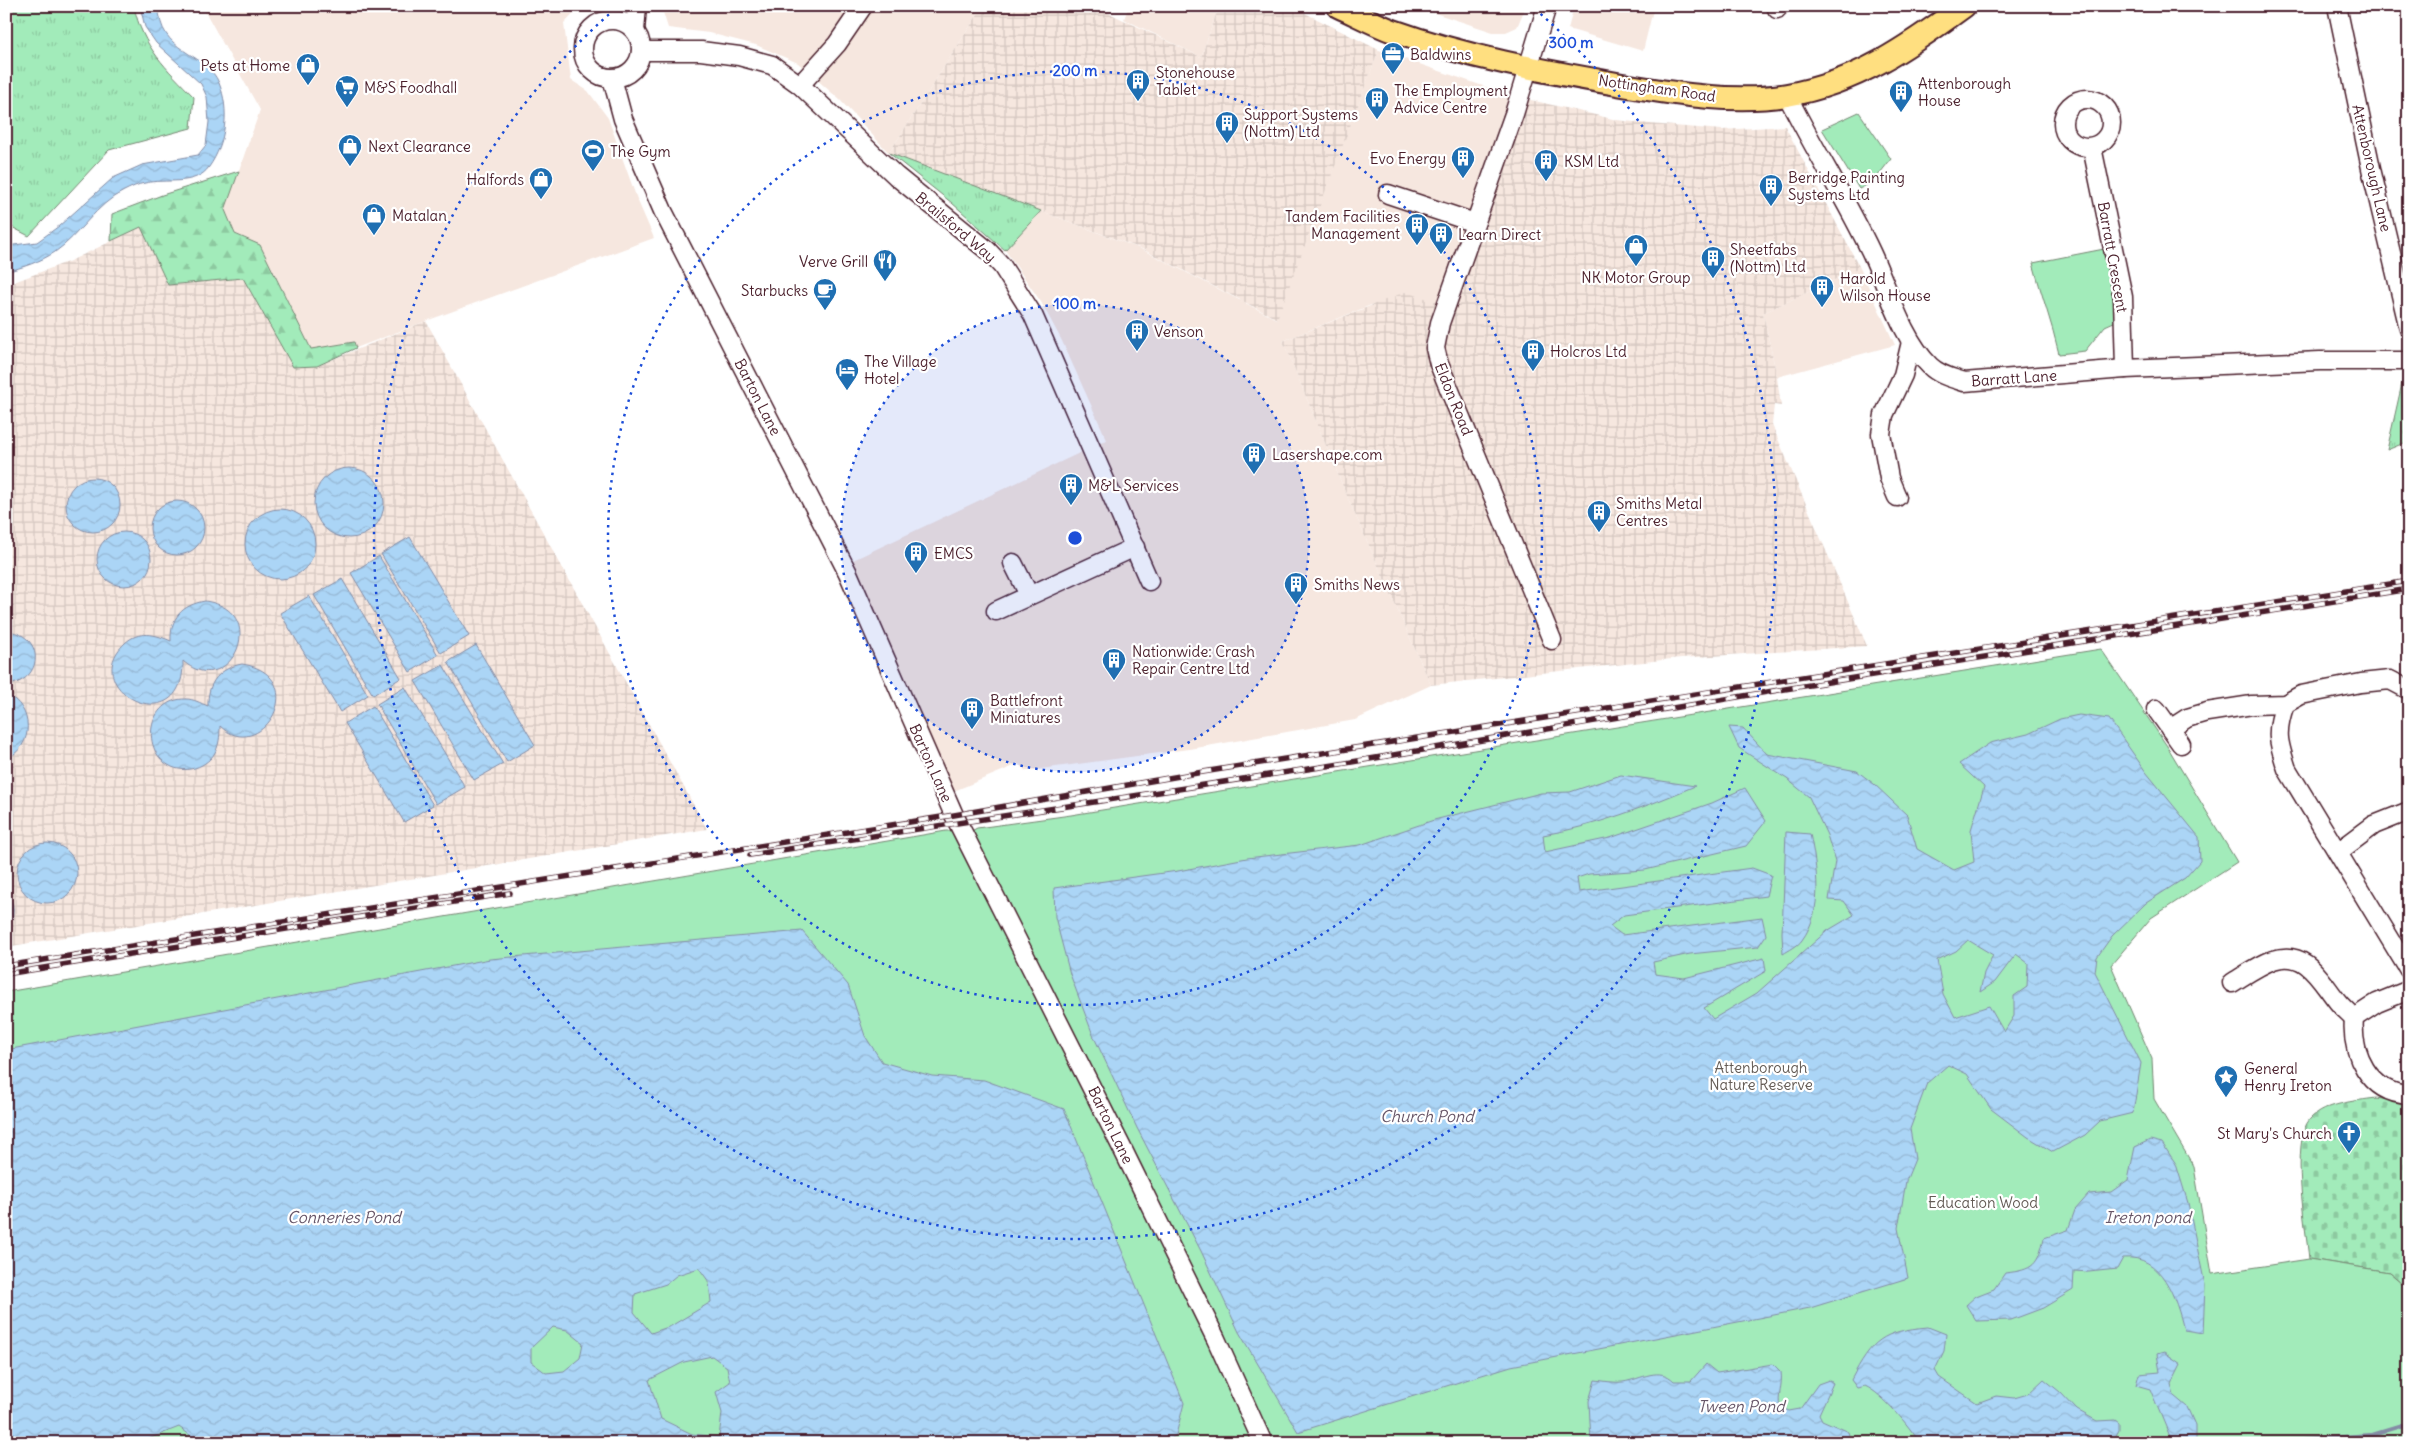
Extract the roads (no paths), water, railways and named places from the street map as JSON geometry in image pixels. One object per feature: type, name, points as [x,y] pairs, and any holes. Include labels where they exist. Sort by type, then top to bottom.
[{"type":"main road","name":"Nottingham Road","points":[[1338,6],[1401,33],[1452,50],[1528,68],[1654,90],[1735,98],[1787,95],[1853,75],[1880,64],[1964,6]]},
{"type":"street","points":[[613,6],[599,23],[587,33],[583,53],[590,68],[598,74],[612,78],[625,74],[635,66],[641,51],[635,31],[636,6]]},
{"type":"street","points":[[800,85],[837,44],[863,6]]},
{"type":"street","name":"Eldon Road","points":[[1547,6],[1528,68],[1440,323],[1435,348],[1439,364],[1552,640]]},
{"type":"street","name":"Attenborough Lane","points":[[2337,6],[2372,173],[2409,329]]},
{"type":"street","points":[[599,23],[610,20],[625,23],[635,31]]},
{"type":"street","name":"Brailsford Way","points":[[641,51],[701,51],[740,56],[772,65],[800,85],[896,176],[969,234],[1002,266],[1033,315],[1149,581]]},
{"type":"street","name":"Barton Lane","points":[[612,78],[623,119],[662,212],[848,573],[954,815],[1124,1150],[1216,1339],[1263,1443]]},
{"type":"street","name":"Barratt Lane","points":[[1787,95],[1808,138],[1870,251],[1911,342],[1930,367],[1945,376],[1964,382],[2125,369],[2320,361],[2409,361]]},
{"type":"street","name":"Barratt Crescent","points":[[2092,146],[2123,297],[2125,369]]},
{"type":"street","points":[[1388,194],[1475,223]]},
{"type":"street","points":[[1897,497],[1889,478],[1881,434],[1884,415],[1903,375],[1911,342]]},
{"type":"street","points":[[1903,375],[1930,367]]},
{"type":"street","points":[[996,611],[1135,547]]},
{"type":"street","points":[[1013,563],[1029,595]]},
{"type":"street","points":[[2170,729],[2187,718],[2206,712],[2252,704],[2285,704],[2301,695],[2371,682],[2390,680],[2409,690]]},
{"type":"street","points":[[2285,704],[2278,724],[2278,739],[2287,769],[2409,970]]},
{"type":"street","points":[[2156,709],[2181,744]]},
{"type":"street","points":[[2338,852],[2374,825],[2409,811]]},
{"type":"street","points":[[2232,982],[2272,960],[2298,959],[2308,964],[2339,1003],[2354,1018],[2354,1045],[2360,1062],[2375,1081],[2386,1090],[2409,1095]]},
{"type":"street","points":[[2354,1018],[2376,1003],[2409,990]]},
{"type":"water","points":[[140,6],[159,6],[161,22],[166,34],[174,43],[213,72],[219,83],[224,104],[225,126],[215,158],[203,173],[188,180],[153,182],[134,186],[124,191],[105,204],[55,252],[25,266],[6,272],[6,246],[37,242],[59,226],[113,178],[142,165],[198,155],[206,145],[209,122],[207,97],[201,84],[156,43],[145,27]]},
{"type":"water","points":[[349,468],[362,471],[374,478],[381,490],[384,503],[381,516],[374,528],[362,535],[349,538],[336,535],[324,528],[317,516],[314,503],[317,490],[324,478],[336,471]]},
{"type":"water","points":[[93,478],[103,480],[112,486],[118,495],[120,505],[118,515],[112,524],[103,530],[93,532],[83,530],[74,524],[68,515],[66,505],[68,495],[74,486],[83,480]]},
{"type":"water","points":[[177,501],[187,503],[196,509],[202,518],[204,528],[202,538],[196,547],[187,553],[177,555],[167,553],[158,547],[152,538],[150,528],[152,518],[158,509],[167,503]]},
{"type":"water","points":[[280,509],[293,512],[305,519],[312,531],[315,544],[312,557],[305,569],[293,576],[280,579],[267,576],[255,569],[248,557],[245,544],[248,531],[255,519],[267,512]]},
{"type":"water","points":[[124,532],[134,534],[143,540],[149,549],[151,559],[149,569],[143,578],[134,584],[124,586],[114,584],[105,578],[99,569],[97,559],[99,549],[105,540],[114,534]]},
{"type":"water","points":[[410,537],[469,636],[441,653],[381,554]]},
{"type":"water","points":[[379,556],[438,655],[410,672],[351,573]]},
{"type":"water","points":[[342,579],[401,678],[373,695],[314,595]]},
{"type":"water","points":[[309,596],[368,695],[340,712],[280,613]]},
{"type":"water","points":[[205,601],[225,608],[237,620],[240,635],[237,650],[228,663],[215,670],[200,671],[183,661],[179,686],[168,700],[152,704],[136,701],[122,691],[113,677],[113,661],[125,643],[136,636],[147,634],[171,641],[175,619],[179,614],[190,606]]},
{"type":"water","points":[[6,631],[27,639],[33,647],[35,656],[34,665],[29,674],[21,681],[9,685],[6,684]]},
{"type":"water","points":[[476,645],[535,745],[507,762],[448,662]]},
{"type":"water","points":[[242,664],[263,671],[275,684],[278,699],[274,714],[264,727],[251,735],[236,735],[220,726],[219,743],[215,753],[202,765],[195,768],[176,768],[162,760],[155,750],[152,739],[152,727],[156,716],[163,707],[173,701],[186,699],[208,706],[210,690],[216,678],[227,669]]},
{"type":"water","points":[[443,665],[503,764],[474,780],[415,681]]},
{"type":"water","points":[[405,687],[465,787],[436,804],[377,704]]},
{"type":"water","points":[[6,694],[22,708],[27,726],[26,736],[22,745],[6,759]]},
{"type":"water","points":[[373,706],[433,805],[404,822],[345,723]]},
{"type":"water","name":"Church Pond","points":[[2079,715],[2109,719],[2146,772],[2199,837],[2200,861],[2185,878],[2146,903],[2112,936],[2097,957],[2095,972],[2141,1063],[2133,1113],[2100,1121],[2085,1135],[2053,1152],[2028,1137],[1991,1109],[1967,1074],[1948,1065],[1927,1083],[1910,1129],[1915,1159],[1906,1181],[1898,1228],[1908,1278],[1810,1308],[1511,1366],[1298,1432],[1239,1332],[1201,1251],[1137,1128],[1093,1035],[1070,974],[1055,917],[1054,888],[1178,871],[1247,858],[1360,845],[1434,820],[1541,793],[1570,792],[1621,775],[1695,786],[1620,815],[1543,835],[1545,852],[1610,838],[1712,803],[1745,788],[1766,821],[1746,846],[1645,870],[1589,874],[1577,878],[1579,892],[1752,868],[1771,875],[1766,896],[1624,915],[1610,926],[1622,935],[1762,917],[1766,935],[1758,947],[1690,954],[1653,962],[1655,974],[1684,978],[1764,958],[1766,971],[1704,1008],[1713,1019],[1757,993],[1827,931],[1854,915],[1844,901],[1829,900],[1835,861],[1827,835],[1809,797],[1787,779],[1739,748],[1729,727],[1743,728],[1767,754],[1857,771],[1907,815],[1917,849],[1954,870],[1974,862],[1971,830],[1984,787],[1959,764],[1990,743],[2028,734],[2060,719]],"holes":[[[1968,940],[1993,955],[1984,973],[1980,992],[1995,982],[2016,954],[2028,963],[2027,987],[2014,996],[2014,1016],[2004,1032],[1989,1006],[1955,1017],[1943,994],[1937,960],[1956,951]]]},
{"type":"water","points":[[1786,832],[1810,834],[1817,888],[1814,916],[1809,928],[1796,946],[1783,954],[1782,933]]},
{"type":"water","points":[[47,843],[63,848],[68,852],[72,857],[77,873],[72,889],[68,894],[63,898],[47,903],[31,898],[26,894],[22,889],[17,873],[22,857],[26,852],[31,848]]},
{"type":"water","points":[[6,891],[13,905],[13,915],[6,929]]},
{"type":"water","name":"Conneries Pond","points":[[802,931],[848,985],[865,1036],[882,1062],[932,1076],[984,1080],[1064,1109],[1184,1403],[1176,1435],[1166,1443],[197,1443],[194,1438],[179,1427],[138,1443],[6,1443],[6,1050],[490,959]],"holes":[[[699,1268],[709,1282],[711,1302],[671,1326],[651,1333],[634,1312],[635,1294],[666,1284],[677,1275]],[[553,1327],[567,1330],[583,1343],[580,1358],[564,1371],[546,1373],[531,1362],[531,1348]],[[712,1356],[727,1367],[730,1382],[716,1392],[722,1413],[719,1437],[692,1434],[661,1419],[649,1380],[684,1362]]]},
{"type":"water","name":"Ireton pond","points":[[2150,1140],[2162,1143],[2176,1164],[2188,1203],[2205,1285],[2203,1333],[2184,1330],[2177,1305],[2165,1280],[2157,1271],[2148,1263],[2136,1259],[2123,1258],[2117,1269],[2089,1272],[2074,1271],[2073,1290],[2043,1308],[2011,1320],[1976,1321],[1966,1305],[1976,1296],[1994,1289],[2005,1273],[2029,1268],[2037,1260],[2044,1238],[2068,1230],[2075,1210],[2089,1194],[2111,1192],[2128,1180],[2135,1147]]},
{"type":"water","points":[[1928,1327],[1946,1334],[1944,1351],[1935,1370],[1939,1377],[1977,1403],[1996,1396],[2014,1398],[2028,1394],[2044,1379],[2077,1410],[2097,1421],[2115,1420],[2119,1423],[2119,1430],[2112,1443],[1920,1443],[1903,1420],[1880,1396],[1865,1386],[1857,1388],[1851,1380],[1865,1355],[1880,1340],[1900,1331]]},
{"type":"water","points":[[2164,1352],[2181,1364],[2171,1384],[2174,1396],[2187,1407],[2195,1425],[2195,1443],[2176,1443],[2171,1439],[2150,1389],[2136,1385],[2139,1374],[2160,1372],[2157,1354]]},
{"type":"water","name":"Tween Pond","points":[[1706,1364],[1717,1373],[1773,1364],[1781,1372],[1780,1407],[1789,1411],[1800,1409],[1818,1384],[1829,1380],[1833,1383],[1819,1414],[1822,1420],[1849,1432],[1851,1439],[1848,1443],[1591,1443],[1589,1401],[1595,1380],[1623,1382],[1662,1374],[1674,1381],[1691,1381]]},
{"type":"waterway","points":[[2261,1443],[2373,1435],[2409,1424]]},
{"type":"railway","points":[[6,966],[954,815],[1203,772],[2409,581]]},
{"type":"railway","points":[[750,855],[1334,765],[1785,689],[2409,589]]},
{"type":"railway","points":[[6,974],[510,893]]},
{"type":"place","name":"Baldwins","points":[[1393,75]]},
{"type":"place","name":"Pets at Home","points":[[308,86]]},
{"type":"place","name":"Stonehouse Tablet","points":[[1138,102]]},
{"type":"place","name":"M&S Foodhall","points":[[347,108]]},
{"type":"place","name":"Attenborough House","points":[[1901,113]]},
{"type":"place","name":"The Employment Advice Centre","points":[[1377,120]]},
{"type":"place","name":"Support Systems (Nottm) Ltd","points":[[1227,144]]},
{"type":"place","name":"Next Clearance","points":[[350,167]]},
{"type":"place","name":"The Gym","points":[[593,172]]},
{"type":"place","name":"Evo Energy","points":[[1463,179]]},
{"type":"place","name":"KSM Ltd","points":[[1546,182]]},
{"type":"place","name":"Halfords","points":[[541,200]]},
{"type":"place","name":"Berridge Painting Systems Ltd","points":[[1771,207]]},
{"type":"place","name":"Matalan","points":[[374,236]]},
{"type":"place","name":"Tandem Facilities Management","points":[[1417,246]]},
{"type":"place","name":"Learn Direct","points":[[1441,255]]},
{"type":"place","name":"NK Motor Group","points":[[1636,267]]},
{"type":"place","name":"Sheetfabs (Nottm) Ltd","points":[[1713,279]]},
{"type":"place","name":"Verve Grill","points":[[885,282]]},
{"type":"place","name":"Harold Wilson House","points":[[1822,308]]},
{"type":"place","name":"Starbucks","points":[[825,311]]},
{"type":"place","name":"Venson","points":[[1137,352]]},
{"type":"place","name":"Holcros Ltd","points":[[1533,372]]},
{"type":"place","name":"The Village Hotel","points":[[847,391]]},
{"type":"place","name":"Lasershape.com","points":[[1254,475]]},
{"type":"place","name":"M&L Services","points":[[1071,506]]},
{"type":"place","name":"Smiths Metal Centres","points":[[1599,533]]},
{"type":"place","name":"EMCS","points":[[916,574]]},
{"type":"place","name":"Smiths News","points":[[1296,605]]},
{"type":"place","name":"Nationwide: Crash Repair Centre Ltd","points":[[1114,681]]},
{"type":"place","name":"Battlefront Miniatures","points":[[972,730]]},
{"type":"place","name":"General Henry Ireton","points":[[2226,1098]]},
{"type":"place","name":"St Mary's Church","points":[[2349,1154]]},
{"type":"park label","name":"Attenborough Nature Reserve","points":[[1761,1076]]},
{"type":"park label","name":"Education Wood","points":[[1983,1202]]}]
